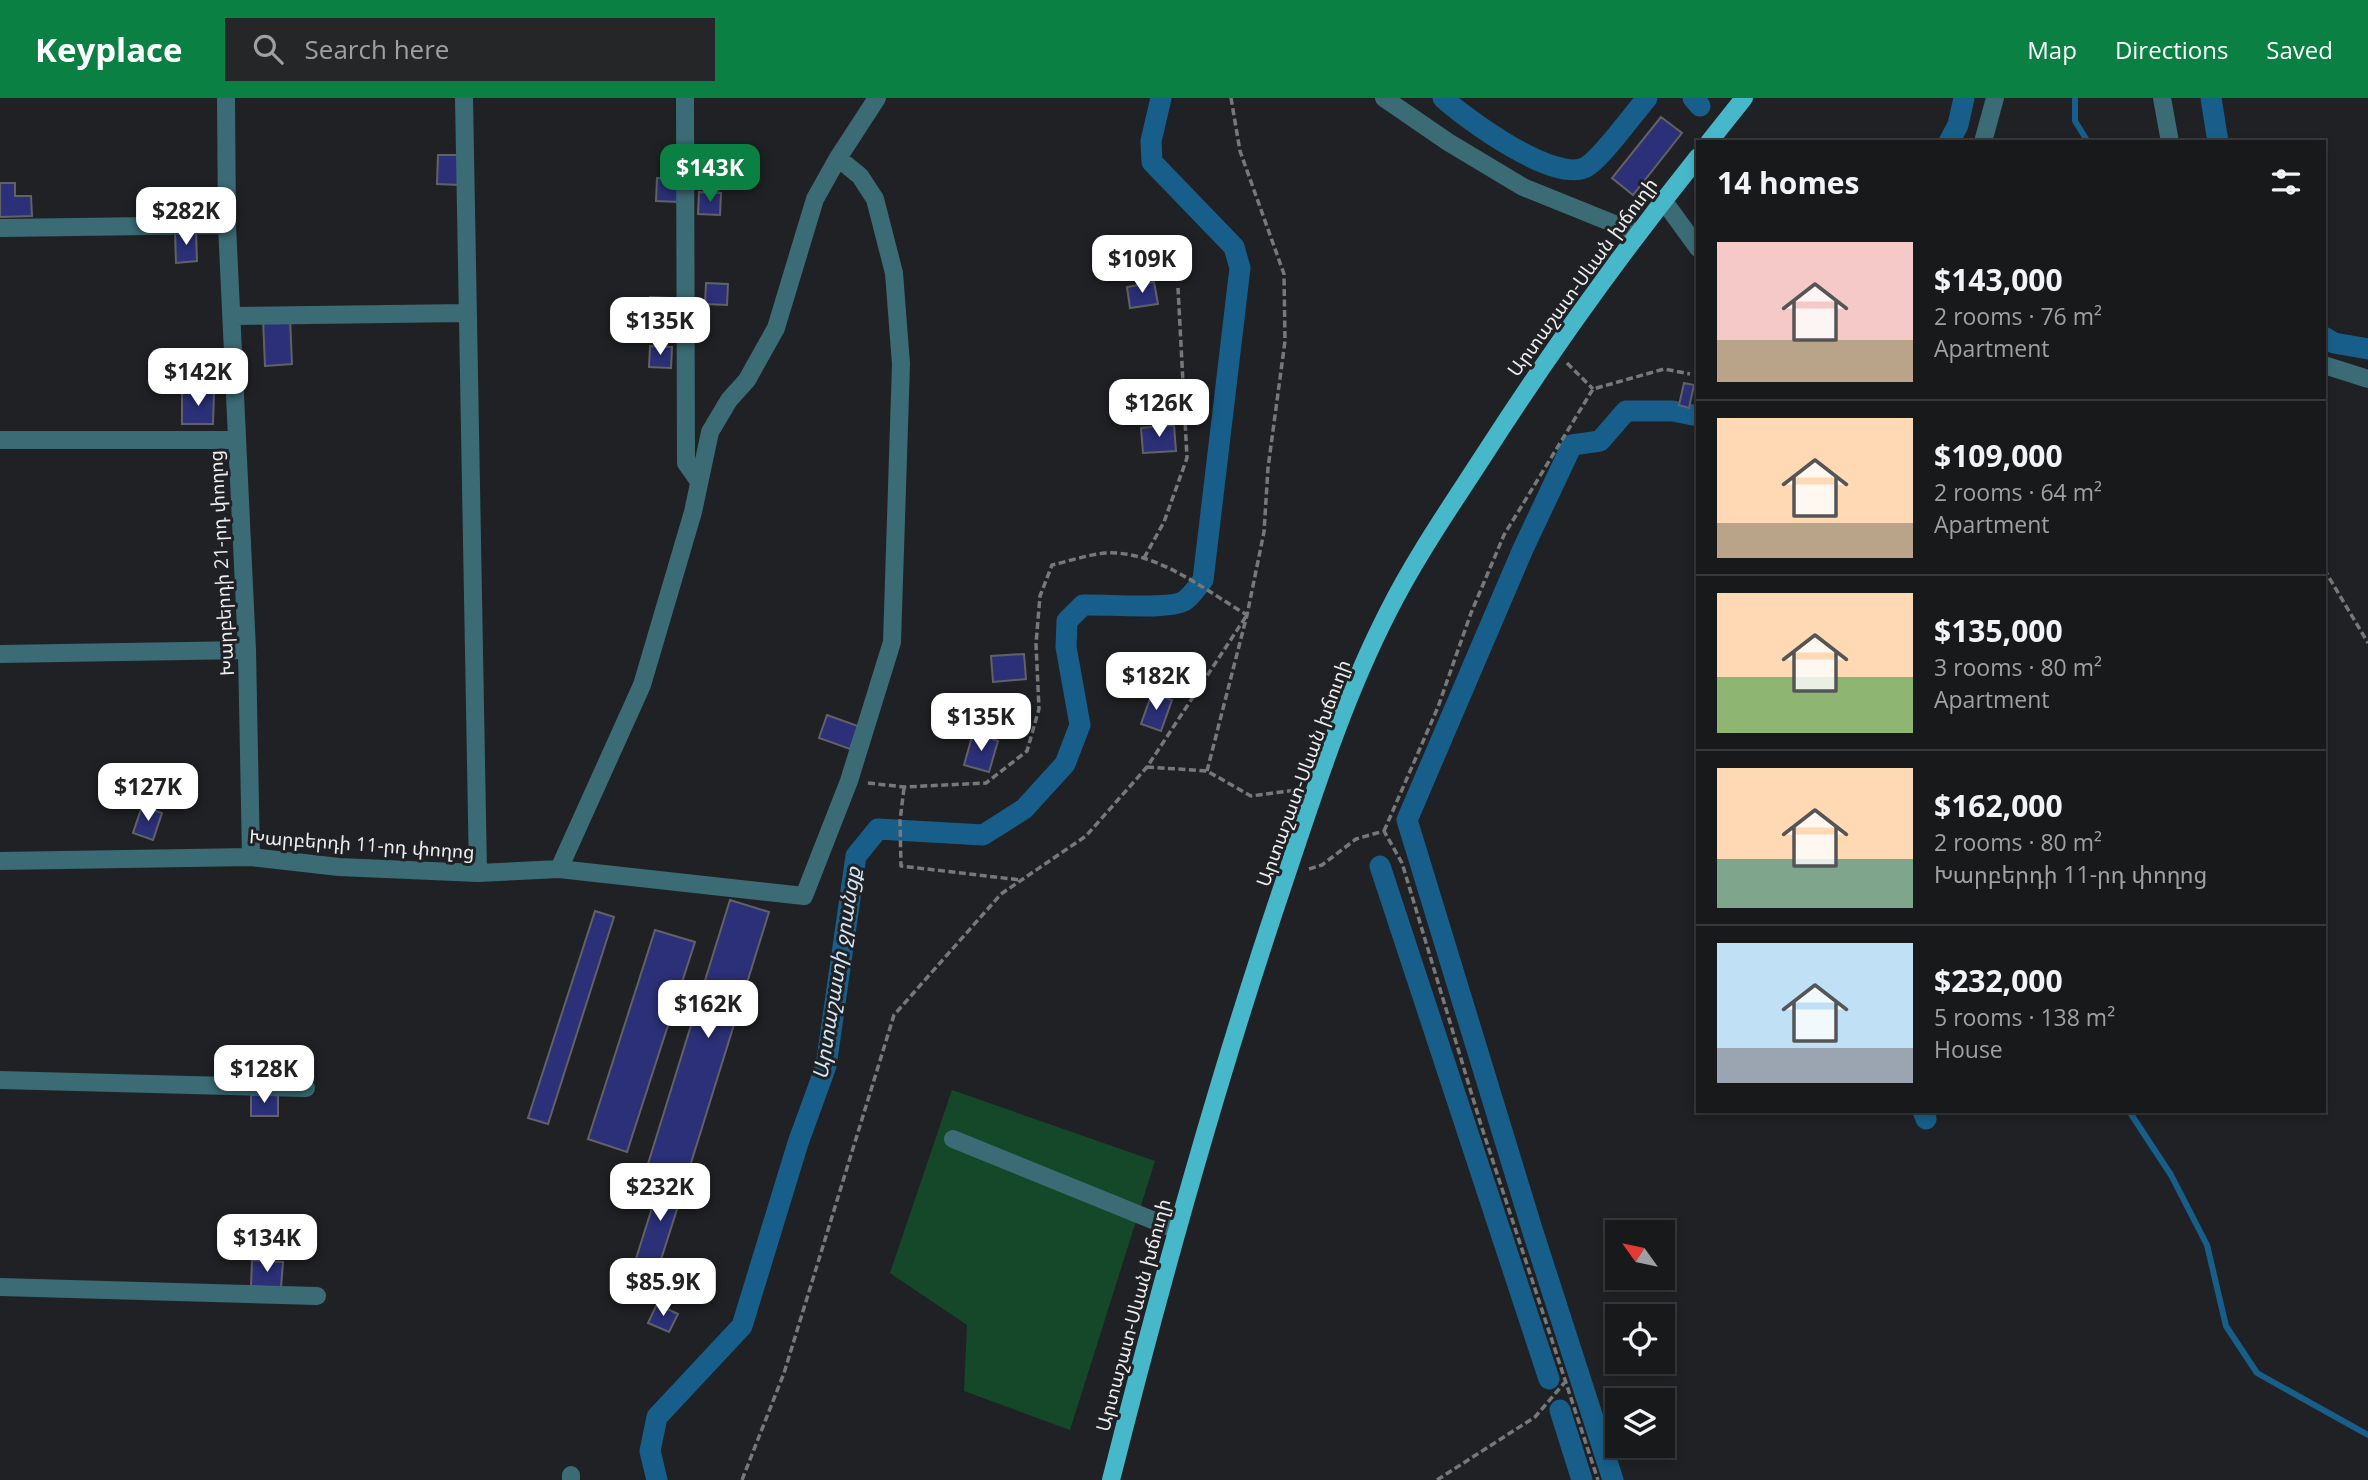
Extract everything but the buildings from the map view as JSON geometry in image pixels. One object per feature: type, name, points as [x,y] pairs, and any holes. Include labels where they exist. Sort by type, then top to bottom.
[{"type":"main road","points":[[1711,140],[1744,98]]},
{"type":"main road","name":"Արտաշատ-Սևան խճուղի","points":[[1111,1480],[1211,1108],[1316,788],[1353,689],[1388,611],[1447,511],[1553,348],[1637,233],[1696,159]]},
{"type":"street","name":"Խարբերդի 21-րդ փողոց","points":[[226,98],[227,225],[247,650],[251,857]]},
{"type":"street","points":[[464,98],[478,873]]},
{"type":"street","points":[[685,98],[686,463],[698,480]]},
{"type":"street","points":[[559,869],[642,685],[693,512],[710,432],[729,400],[747,380],[776,328],[815,198],[877,98]]},
{"type":"street","points":[[1384,98],[1448,142],[1523,187],[1637,233]]},
{"type":"street","points":[[1984,140],[1995,98]]},
{"type":"street","points":[[2162,98],[2170,140]]},
{"type":"street","points":[[838,158],[860,176],[875,199],[894,273],[901,363],[892,642],[849,781]]},
{"type":"street","points":[[1663,200],[1696,245]]},
{"type":"street","points":[[0,228],[227,225]]},
{"type":"street","points":[[232,316],[466,313]]},
{"type":"street","points":[[2326,366],[2368,379]]},
{"type":"street","points":[[0,440],[236,440]]},
{"type":"street","points":[[0,654],[247,650]]},
{"type":"street","name":"Խարբերդի 11-րդ փողոց","points":[[0,861],[251,857],[338,867],[478,873],[559,869],[804,896],[849,781]]},
{"type":"street","points":[[0,1080],[306,1088]]},
{"type":"street","points":[[953,1139],[1177,1230]]},
{"type":"street","points":[[0,1287],[317,1296]]},
{"type":"path","points":[[1207,771],[1247,615],[1264,532],[1268,468],[1285,341],[1284,274],[1240,151],[1231,98]]},
{"type":"path","points":[[1144,558],[1164,522],[1187,458],[1178,288]]},
{"type":"path","points":[[1553,348],[1593,389]]},
{"type":"path","points":[[1384,831],[1438,707],[1471,613],[1504,535],[1593,389],[1664,369],[1690,374]]},
{"type":"path","points":[[849,781],[904,787],[986,783],[1027,751],[1039,709],[1036,644],[1040,596],[1052,565],[1105,553],[1144,558],[1196,584],[1247,615]]},
{"type":"path","points":[[2326,572],[2368,643]]},
{"type":"path","points":[[742,1480],[784,1373],[894,1015],[1001,894],[1086,836],[1147,767],[1247,615]]},
{"type":"path","points":[[1147,767],[1207,771],[1251,796],[1316,788]]},
{"type":"path","points":[[904,787],[900,821],[901,866],[1023,880]]},
{"type":"path","points":[[1287,875],[1322,865],[1356,839],[1384,831]]},
{"type":"path","points":[[1384,831],[1402,863],[1481,1125],[1598,1480]]},
{"type":"path","points":[[1437,1480],[1535,1417],[1566,1381]]},
{"type":"green space","points":[[952,1090],[1155,1161],[1070,1430],[964,1391],[967,1325],[890,1273]]},
{"type":"waterway","name":"Արտաշատի ջրանցք","points":[[657,1480],[650,1451],[657,1417],[742,1326],[798,1143],[826,1066],[856,856],[878,829],[983,835],[1024,809],[1065,764],[1080,725],[1066,647],[1067,621],[1083,605],[1177,604],[1190,597],[1203,580],[1240,268],[1234,247],[1152,162],[1151,141],[1161,98]]},
{"type":"waterway","name":"Արտաշատի ջրանցք","points":[[1443,98],[1490,134],[1512,147],[1533,158],[1572,170],[1586,167],[1592,162],[1647,98]]},
{"type":"waterway","name":"Արտաշատի ջրանցք","points":[[1693,98],[1700,106]]},
{"type":"waterway","name":"Արտաշատի ջրանցք","points":[[1950,140],[1958,125],[1964,98]]},
{"type":"waterway","points":[[2075,98],[2075,121],[2087,140]]},
{"type":"waterway","name":"Արտաշատի ջրանցք","points":[[2211,98],[2218,140]]},
{"type":"waterway","name":"Արտաշատի ջրանցք","points":[[2326,338],[2334,343],[2368,349]]},
{"type":"waterway","points":[[1613,1480],[1532,1229],[1407,820],[1523,549],[1572,445],[1600,441],[1626,411],[1673,411],[1696,416]]},
{"type":"waterway","points":[[1380,866],[1549,1379]]},
{"type":"waterway","points":[[1924,1113],[1926,1119]]},
{"type":"waterway","points":[[2130,1113],[2171,1175],[2207,1245],[2226,1326],[2257,1373],[2368,1435]]},
{"type":"waterway","points":[[1560,1410],[1582,1480]]}]
